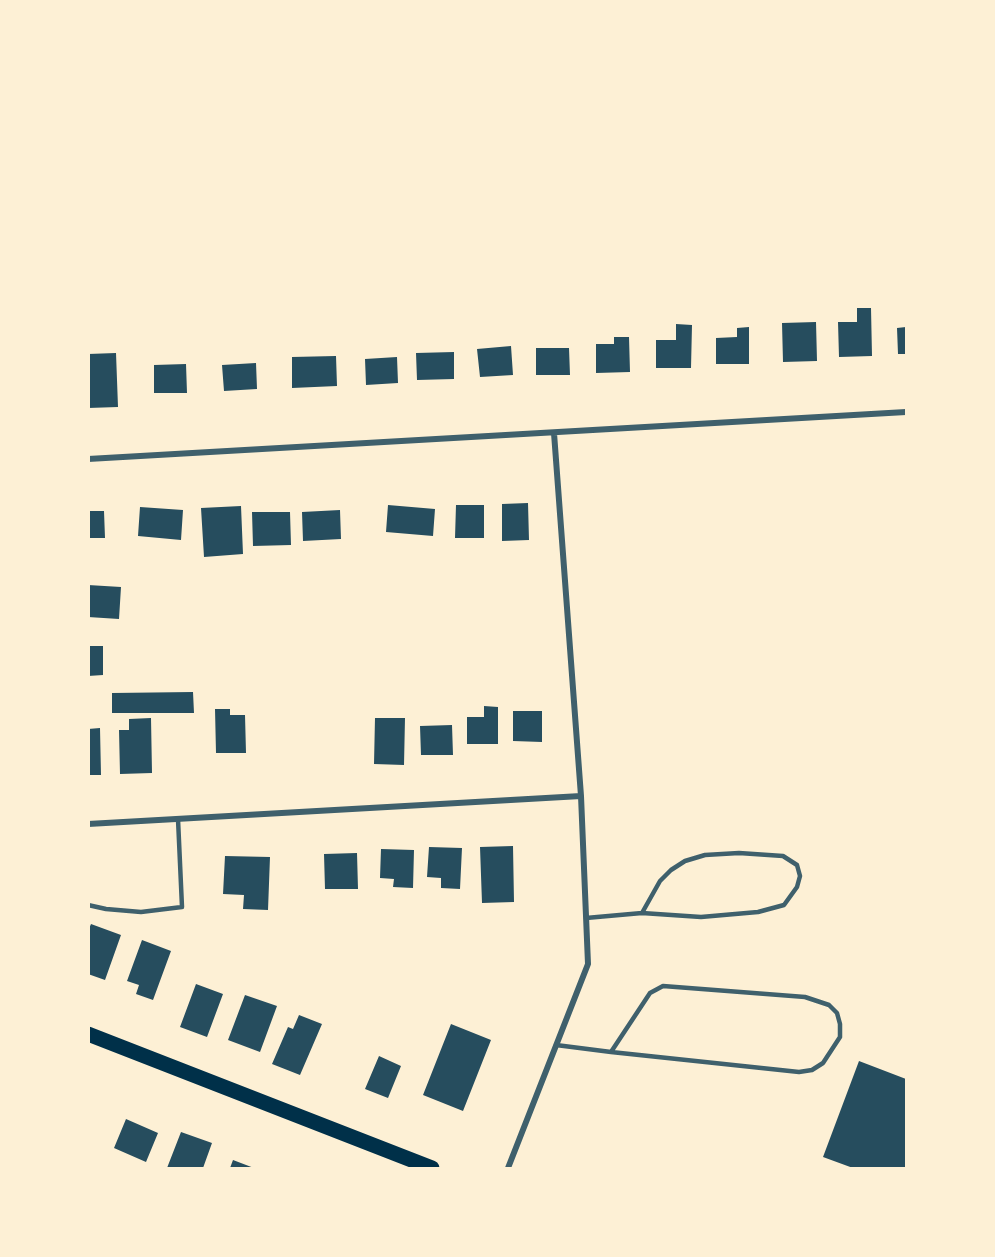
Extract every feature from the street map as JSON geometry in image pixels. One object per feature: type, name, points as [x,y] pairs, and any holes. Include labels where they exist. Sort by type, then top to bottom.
[{"type":"main road","points":[[88,1034],[432,1168]]},
{"type":"street","points":[[88,459],[906,412]]},
{"type":"street","points":[[508,1168],[588,964],[581,796],[554,433]]},
{"type":"street","points":[[88,824],[581,796]]},
{"type":"lane","points":[[88,905],[141,912],[182,907],[178,819]]},
{"type":"lane","points":[[586,918],[642,913],[701,917],[758,912],[784,905],[797,887],[800,876],[797,865],[783,856],[739,853],[705,855],[685,861],[671,870],[660,881],[642,913]]},
{"type":"lane","points":[[556,1045],[611,1052],[799,1072],[812,1070],[823,1063],[833,1051],[840,1037],[840,1024],[837,1013],[829,1005],[805,997],[663,986],[646,998],[611,1052]]},
{"type":"building","points":[[857,308],[871,308],[872,356],[839,357],[838,322],[857,322]]},
{"type":"building","points":[[816,322],[817,361],[783,362],[782,323]]},
{"type":"building","points":[[676,324],[692,325],[691,368],[656,368],[656,340],[676,340]]},
{"type":"building","points":[[749,327],[749,364],[716,364],[716,338],[737,337],[737,328]]},
{"type":"building","points":[[906,327],[906,354],[898,354],[897,328]]},
{"type":"building","points":[[614,337],[629,337],[630,372],[596,373],[596,344],[614,344]]},
{"type":"building","points":[[511,346],[513,375],[480,377],[477,349]]},
{"type":"building","points":[[536,348],[569,348],[570,375],[536,375]]},
{"type":"building","points":[[454,352],[454,379],[417,380],[416,353]]},
{"type":"building","points":[[116,353],[118,407],[88,408],[88,354]]},
{"type":"building","points":[[336,356],[337,386],[292,388],[292,357]]},
{"type":"building","points":[[397,357],[398,383],[366,385],[365,359]]},
{"type":"building","points":[[256,363],[257,389],[224,391],[222,365]]},
{"type":"building","points":[[186,364],[187,393],[154,393],[154,365]]},
{"type":"building","points":[[528,503],[529,540],[502,541],[502,504]]},
{"type":"building","points":[[388,505],[435,509],[433,536],[386,532]]},
{"type":"building","points":[[456,505],[484,505],[484,538],[455,538]]},
{"type":"building","points":[[241,506],[243,554],[204,557],[201,508]]},
{"type":"building","points":[[140,507],[183,510],[181,540],[138,536]]},
{"type":"building","points":[[340,510],[341,539],[303,541],[302,512]]},
{"type":"building","points":[[88,511],[104,511],[105,538],[88,538]]},
{"type":"building","points":[[252,512],[290,512],[291,545],[253,546]]},
{"type":"building","points":[[88,585],[121,587],[119,619],[88,617]]},
{"type":"building","points":[[88,646],[103,646],[103,675],[88,676]]},
{"type":"building","points":[[193,692],[194,713],[112,713],[112,693]]},
{"type":"building","points":[[484,706],[498,707],[498,744],[467,744],[467,717],[484,717]]},
{"type":"building","points":[[215,709],[230,709],[230,715],[245,715],[246,753],[216,753]]},
{"type":"building","points":[[513,711],[542,711],[542,742],[513,741]]},
{"type":"building","points":[[151,718],[152,773],[120,774],[119,730],[129,730],[129,719]]},
{"type":"building","points":[[375,718],[405,718],[404,765],[374,764]]},
{"type":"building","points":[[452,725],[453,755],[421,755],[420,726]]},
{"type":"building","points":[[100,728],[101,775],[88,775],[88,729]]},
{"type":"building","points":[[513,846],[514,902],[482,903],[480,847]]},
{"type":"building","points":[[429,847],[462,848],[460,889],[441,888],[441,878],[427,877]]},
{"type":"building","points":[[381,849],[414,850],[413,888],[393,887],[394,879],[380,878]]},
{"type":"building","points":[[357,853],[358,889],[325,889],[324,854]]},
{"type":"building","points":[[225,856],[270,857],[268,910],[243,909],[244,895],[223,894]]},
{"type":"building","points":[[91,924],[121,935],[105,980],[88,974],[88,931]]},
{"type":"building","points":[[142,940],[171,951],[153,1000],[136,994],[139,985],[127,981]]},
{"type":"building","points":[[196,984],[223,994],[207,1037],[180,1027]]},
{"type":"building","points":[[245,995],[277,1006],[260,1052],[228,1040]]},
{"type":"building","points":[[299,1015],[322,1024],[300,1075],[272,1064],[288,1027],[293,1029]]},
{"type":"building","points":[[451,1024],[491,1040],[463,1111],[423,1095]]},
{"type":"building","points":[[379,1056],[401,1066],[388,1098],[365,1089]]},
{"type":"building","points":[[859,1061],[906,1079],[906,1168],[853,1168],[823,1157]]},
{"type":"building","points":[[126,1119],[158,1133],[146,1162],[114,1148]]},
{"type":"building","points":[[181,1132],[212,1143],[203,1168],[167,1168]]},
{"type":"building","points":[[233,1160],[254,1168],[230,1168]]}]
